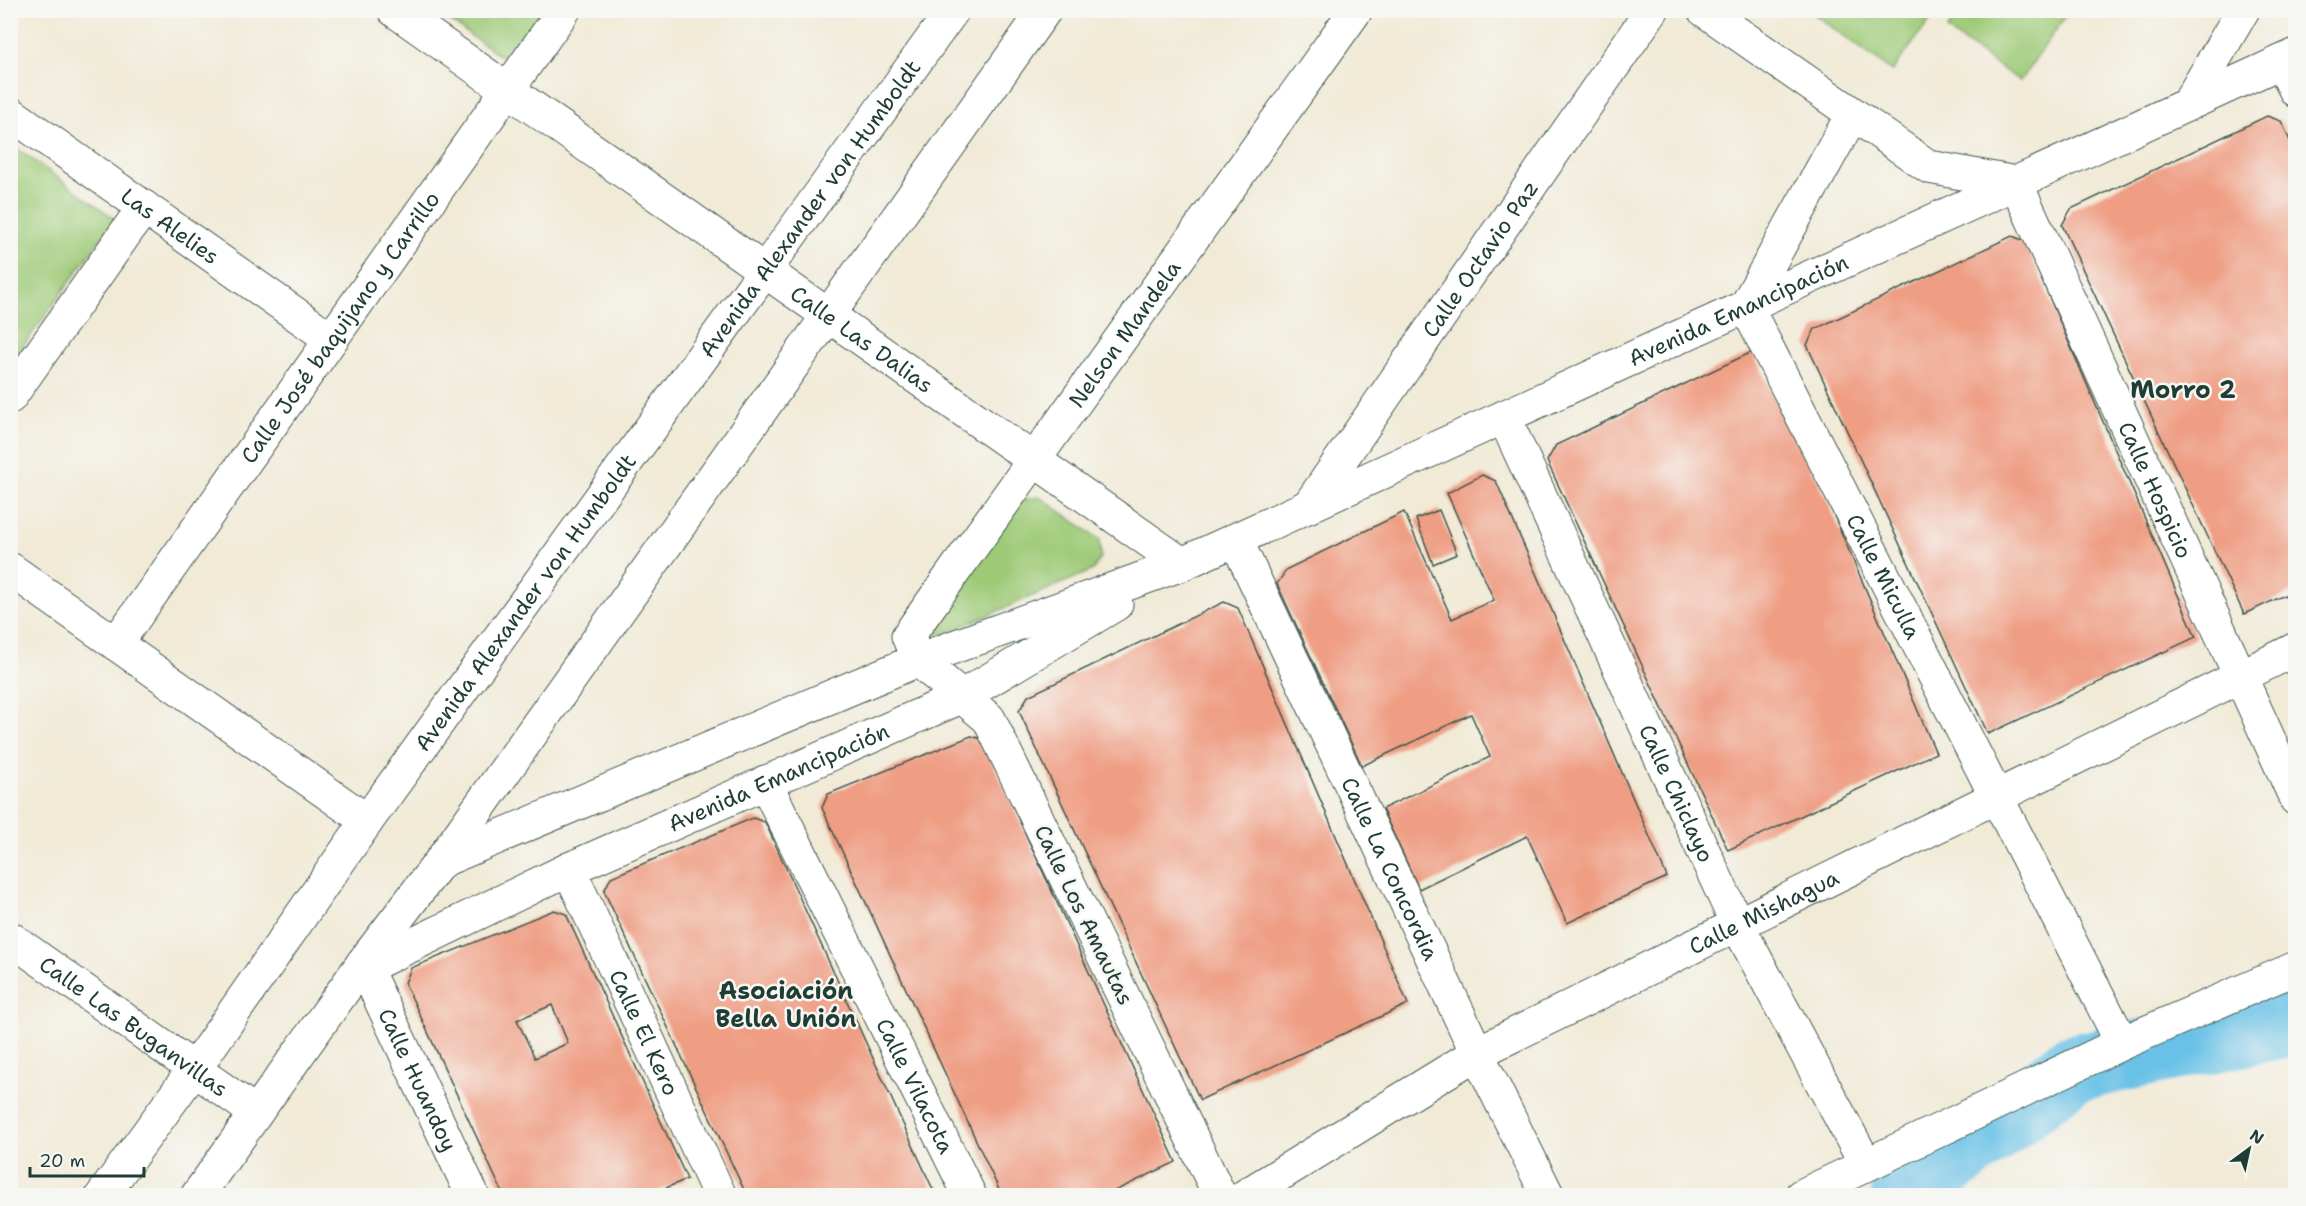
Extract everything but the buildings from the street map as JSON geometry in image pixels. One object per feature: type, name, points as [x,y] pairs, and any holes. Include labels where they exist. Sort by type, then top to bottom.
[{"type":"street","name":"Calle Las Dalias","points":[[394,10],[1182,564]]},
{"type":"street","name":"Calle José baquijano y Carrillo","points":[[116,644],[564,10]]},
{"type":"street","name":"Avenida Alexander von Humboldt","points":[[102,1196],[195,1068],[367,821],[953,10]]},
{"type":"street","points":[[197,1196],[363,963],[441,861],[1045,10]]},
{"type":"street","name":"Nelson Mandela","points":[[918,660],[908,636],[1032,459],[1356,10]]},
{"type":"street","name":"Calle Octavio Paz","points":[[1308,507],[1652,10]]},
{"type":"street","points":[[1704,10],[1929,167],[2016,183]]},
{"type":"street","points":[[2188,104],[2243,10]]},
{"type":"street","points":[[2288,59],[2295,91]]},
{"type":"street","name":"Avenida Emancipación","points":[[441,861],[918,660],[1182,564],[2288,59]]},
{"type":"street","name":"Las Alelies","points":[[10,113],[331,339]]},
{"type":"street","points":[[1746,306],[1852,115]]},
{"type":"street","name":"Calle Hospicio","points":[[2016,183],[2295,799]]},
{"type":"street","points":[[10,397],[144,207]]},
{"type":"street","name":"Calle Miculla","points":[[1746,306],[2122,1043]]},
{"type":"street","name":"Calle Chiclayo","points":[[1503,417],[1737,924],[1865,1163]]},
{"type":"street","name":"Calle La Concordia","points":[[1236,540],[1477,1053],[1548,1196]]},
{"type":"street","name":"Avenida Emancipación","points":[[363,963],[380,961],[569,869],[961,697],[1182,564]]},
{"type":"street","points":[[10,569],[367,821]]},
{"type":"street","name":"Calle Mishagua","points":[[1245,1196],[1477,1053],[2295,649]]},
{"type":"street","name":"Calle Los Amautas","points":[[918,660],[990,719],[1220,1196]]},
{"type":"street","name":"Calle Vilacota","points":[[765,782],[970,1196]]},
{"type":"street","name":"Calle El Kero","points":[[569,869],[720,1196]]},
{"type":"street","name":"Calle Las Buganvillas","points":[[10,938],[256,1113]]},
{"type":"street","name":"Calle Huandoy","points":[[363,963],[474,1196]]},
{"type":"street","points":[[1801,1196],[1865,1163],[2122,1043],[2295,968]]},
{"type":"green space","points":[[436,11],[541,11],[508,57],[503,58]]},
{"type":"green space","points":[[1810,11],[1937,11],[1892,71]]},
{"type":"green space","points":[[1960,11],[2069,11],[2020,81],[1947,30]]},
{"type":"green space","points":[[11,144],[115,219],[11,363]]},
{"type":"green space","points":[[1040,497],[1100,540],[1101,557],[1093,570],[940,636],[931,624],[1021,500]]},
{"type":"waterway","points":[[1905,1196],[2073,1068],[2296,1021]]},
{"type":"district","name":"Morro 2","points":[[2183,390]]},
{"type":"district","name":"Asociación Bella Unión","points":[[786,1005]]}]
